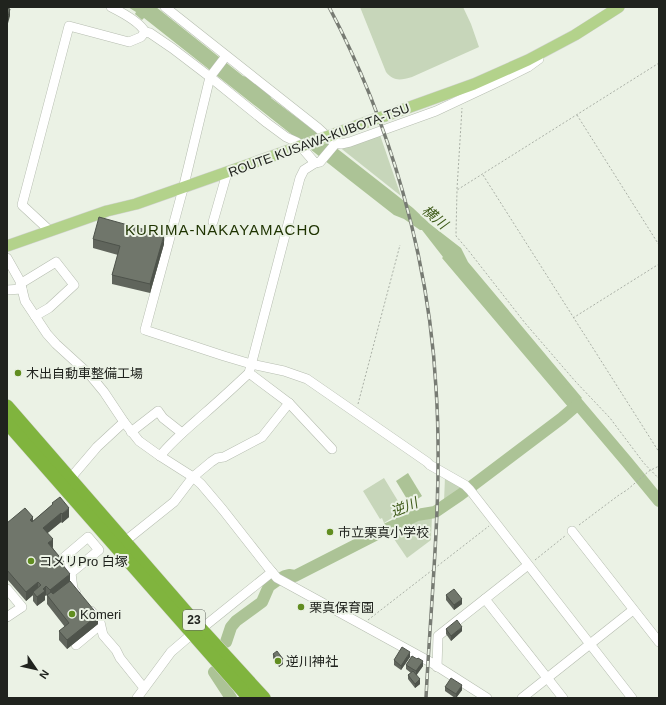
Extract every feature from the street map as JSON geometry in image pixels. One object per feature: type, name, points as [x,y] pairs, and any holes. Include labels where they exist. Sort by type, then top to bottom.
[{"type":"highway","name":"23","points":[[7,406],[197,632],[249,698]]},
{"type":"highway","name":"23","points":[[7,423],[99,528],[197,632],[264,698]]},
{"type":"main road","name":"ROUTE KUSAWA-KUBOTA-TSU","points":[[7,246],[107,211],[136,204],[183,189],[298,147],[333,141],[380,118],[474,84],[528,60],[575,35],[619,7]]},
{"type":"street","points":[[111,7],[131,18],[145,32],[150,33],[210,77],[286,137],[297,142],[317,163]]},
{"type":"street","points":[[165,7],[318,128],[331,140],[341,144],[436,111],[528,67],[544,56],[544,52]]},
{"type":"street","points":[[50,231],[22,205],[69,26],[128,42],[141,37],[145,32]]},
{"type":"street","points":[[226,56],[210,77],[183,189],[145,330],[224,356],[250,368],[289,403],[332,448]]},
{"type":"street","points":[[160,456],[182,433],[226,394],[250,368],[300,178],[304,170],[317,163],[333,141]]},
{"type":"street","points":[[213,222],[227,173]]},
{"type":"street","points":[[7,258],[21,286],[25,301],[47,334],[90,375],[104,392],[131,432],[139,440],[201,484],[224,510],[277,577],[437,667],[487,698]]},
{"type":"street","points":[[7,290],[21,286],[56,262],[74,285],[49,308],[35,316]]},
{"type":"street","points":[[250,368],[284,371],[307,379],[430,465],[467,488],[632,698]]},
{"type":"street","points":[[129,538],[174,502],[193,477],[217,458],[224,457],[262,437],[289,403]]},
{"type":"street","points":[[131,432],[158,411],[163,418],[182,433]]},
{"type":"street","points":[[74,474],[97,447],[124,422]]},
{"type":"street","points":[[99,528],[61,560],[71,573],[73,589],[100,622],[103,635],[144,688]]},
{"type":"street","points":[[572,531],[659,642]]},
{"type":"street","points":[[71,573],[99,550],[88,537]]},
{"type":"street","points":[[437,667],[438,636],[528,565]]},
{"type":"street","points":[[137,698],[171,652],[197,632],[277,577]]},
{"type":"street","points":[[7,589],[22,607],[7,617]]},
{"type":"street","points":[[485,600],[563,698]]},
{"type":"street","points":[[522,698],[633,610]]},
{"type":"street","points":[[76,645],[100,625]]},
{"type":"path","points":[[457,190],[659,63]]},
{"type":"path","points":[[462,99],[456,236],[525,323],[575,381],[610,418],[647,468],[659,479]]},
{"type":"path","points":[[577,115],[659,244]]},
{"type":"path","points":[[482,174],[659,452]]},
{"type":"path","points":[[356,412],[400,245]]},
{"type":"path","points":[[574,318],[659,264]]},
{"type":"path","points":[[627,490],[650,471],[659,466]]},
{"type":"path","points":[[362,625],[494,522]]},
{"type":"shaded area","points":[[128,7],[156,7],[243,76],[247,77],[270,94],[271,98],[413,208],[430,224],[461,248],[468,262],[582,398],[569,408],[442,258],[443,257],[422,230],[394,215],[144,18],[142,20],[135,14],[136,12]]},
{"type":"shaded area","points":[[360,7],[463,7],[479,47],[412,77],[395,79],[386,72]]},
{"type":"shaded area","points":[[380,135],[401,196],[338,146]]},
{"type":"shaded area","points":[[408,473],[422,496],[410,504],[396,481]]},
{"type":"shaded area","points":[[445,477],[464,487],[444,502]]},
{"type":"shaded area","points":[[384,478],[403,511],[384,523],[363,491]]},
{"type":"shaded area","points":[[432,515],[431,540],[407,558],[392,536],[417,518]]},
{"type":"building","points":[[7,8],[10,9],[7,20]]},
{"type":"building","points":[[99,217],[164,235],[150,284],[112,275],[120,246],[93,239]]},
{"type":"building","name":"コメリPro 白塚","points":[[60,497],[69,508],[43,528],[53,539],[48,543],[64,562],[62,564],[70,574],[50,590],[46,586],[43,589],[45,591],[37,597],[33,592],[41,585],[38,582],[26,592],[7,570],[7,523],[25,508],[33,517],[30,520],[32,522]]},
{"type":"building","name":"Komeri","points":[[70,581],[98,615],[67,640],[59,631],[69,623],[47,595],[51,592],[53,594]]},
{"type":"building","points":[[454,589],[462,599],[454,605],[446,595]]},
{"type":"building","points":[[457,620],[462,627],[451,636],[446,629]]},
{"type":"building","points":[[402,647],[410,652],[401,666],[394,660]]},
{"type":"building","points":[[277,651],[283,659],[279,662],[273,654]]},
{"type":"building","points":[[412,656],[423,661],[416,671],[406,665]]},
{"type":"building","points":[[413,671],[420,679],[415,684],[408,675]]},
{"type":"building","points":[[451,678],[462,685],[456,694],[445,687]]},
{"type":"waterway","name":"横川","points":[[566,390],[659,501]]},
{"type":"waterway","name":"逆川","points":[[226,642],[231,627],[236,621],[262,602],[269,586],[276,581],[285,576],[295,576],[417,515],[435,512],[460,495],[577,405]]},
{"type":"waterway","name":"逆川","points":[[214,672],[231,698]]},
{"type":"railway","points":[[329,7],[351,51],[370,97],[388,144],[403,192],[425,290],[432,339],[438,427],[438,466],[436,543],[426,698]]},
{"type":"place","name":"木出自動車整備工場","points":[[18,373]]},
{"type":"place","name":"市立栗真小学校","points":[[330,532]]},
{"type":"place","name":"コメリPro 白塚","points":[[31,561]]},
{"type":"place","name":"栗真保育園","points":[[301,607]]},
{"type":"place","name":"Komeri","points":[[72,614]]},
{"type":"place","name":"逆川神社","points":[[278,661]]},
{"type":"district","name":"KURIMA-NAKAYAMACHO","points":[[223,229]]}]
